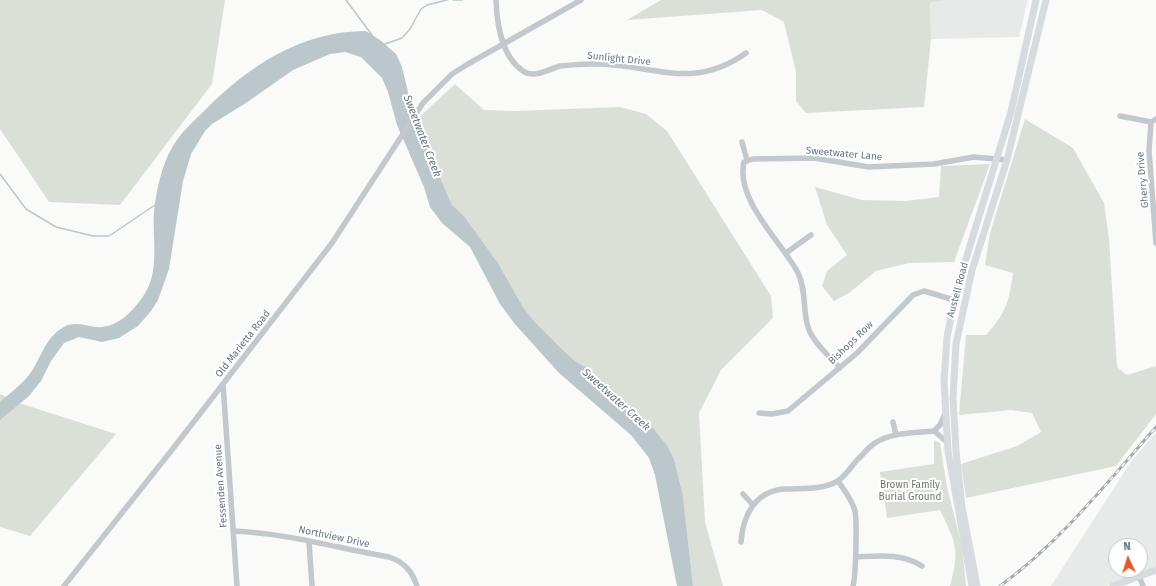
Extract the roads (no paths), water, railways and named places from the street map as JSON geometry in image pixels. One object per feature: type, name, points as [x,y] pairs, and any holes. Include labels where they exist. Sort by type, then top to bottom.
[{"type":"main road","name":"Austell Road","points":[[977,586],[973,576],[957,508],[947,442],[945,414],[945,359],[954,300],[1011,112],[1036,0]]},
{"type":"main road","name":"Austell Road","points":[[972,586],[973,576],[958,483],[954,422],[954,371],[961,318],[972,270],[1008,160],[1046,0]]},
{"type":"main road","points":[[1113,586],[1134,578]]},
{"type":"street","points":[[496,0],[502,43]]},
{"type":"street","name":"Old Marietta Road","points":[[64,586],[332,243],[423,104],[452,74],[502,43],[581,0]]},
{"type":"street","name":"Sunlight Drive","points":[[502,43],[514,62],[522,71],[532,74],[562,66],[592,64],[671,74],[695,74],[726,65],[746,53]]},
{"type":"street","points":[[1120,116],[1154,121]]},
{"type":"street","name":"Gherry Drive","points":[[1154,121],[1149,151],[1155,195],[1156,243]]},
{"type":"street","points":[[742,142],[746,160],[743,166],[750,199],[757,214],[786,253],[798,273],[803,285],[808,329],[815,340],[840,368]]},
{"type":"street","name":"Sweetwater Lane","points":[[746,160],[814,158],[870,167],[934,164],[974,157],[1008,160]]},
{"type":"street","points":[[786,253],[811,235]]},
{"type":"street","name":"Bishops Row","points":[[760,413],[772,414],[788,411],[857,353],[912,295],[924,291],[954,300]]},
{"type":"street","name":"Fessenden Avenue","points":[[223,384],[237,586]]},
{"type":"street","points":[[741,542],[744,522],[753,505],[761,498],[772,492],[784,489],[809,489],[825,486],[838,481],[875,443],[896,435],[934,431],[940,425],[945,414]]},
{"type":"street","points":[[893,422],[896,435]]},
{"type":"street","points":[[934,431],[947,442]]},
{"type":"street","points":[[838,481],[848,494],[856,513],[856,557],[853,586]]},
{"type":"street","points":[[743,494],[753,505]]},
{"type":"street","name":"Northview Drive","points":[[233,531],[258,532],[309,541],[397,560],[409,569],[417,586]]},
{"type":"street","points":[[309,541],[312,586]]},
{"type":"street","points":[[856,557],[895,556],[911,560],[922,566]]},
{"type":"water","name":"Sweetwater Creek","points":[[366,31],[380,40],[396,54],[402,67],[415,121],[452,205],[464,216],[498,263],[523,307],[534,321],[559,346],[575,361],[590,370],[652,427],[667,445],[674,459],[683,496],[693,586],[677,586],[655,475],[649,458],[631,435],[559,373],[514,323],[500,304],[470,247],[442,223],[430,207],[424,187],[397,125],[388,92],[382,78],[361,57],[345,52],[330,54],[293,70],[246,103],[212,124],[205,131],[191,154],[183,181],[169,269],[158,300],[151,311],[138,326],[119,338],[102,342],[79,337],[64,343],[51,361],[41,381],[29,396],[0,420],[0,402],[19,386],[29,375],[52,336],[64,327],[72,324],[104,327],[118,322],[135,307],[144,295],[153,273],[154,214],[159,181],[169,152],[188,127],[240,79],[278,54],[298,44],[320,37]]},
{"type":"waterway","points":[[346,0],[372,35]]},
{"type":"waterway","points":[[385,44],[402,38],[410,29],[421,9],[427,5],[447,0]]},
{"type":"waterway","points":[[453,0],[462,0]]},
{"type":"waterway","points":[[0,174],[26,209],[56,227],[93,236],[109,236],[155,205]]},
{"type":"railway","points":[[1000,586],[1022,569],[1063,531],[1156,427]]},
{"type":"park label","name":"Brown Family Burial Ground","points":[[910,490]]}]
